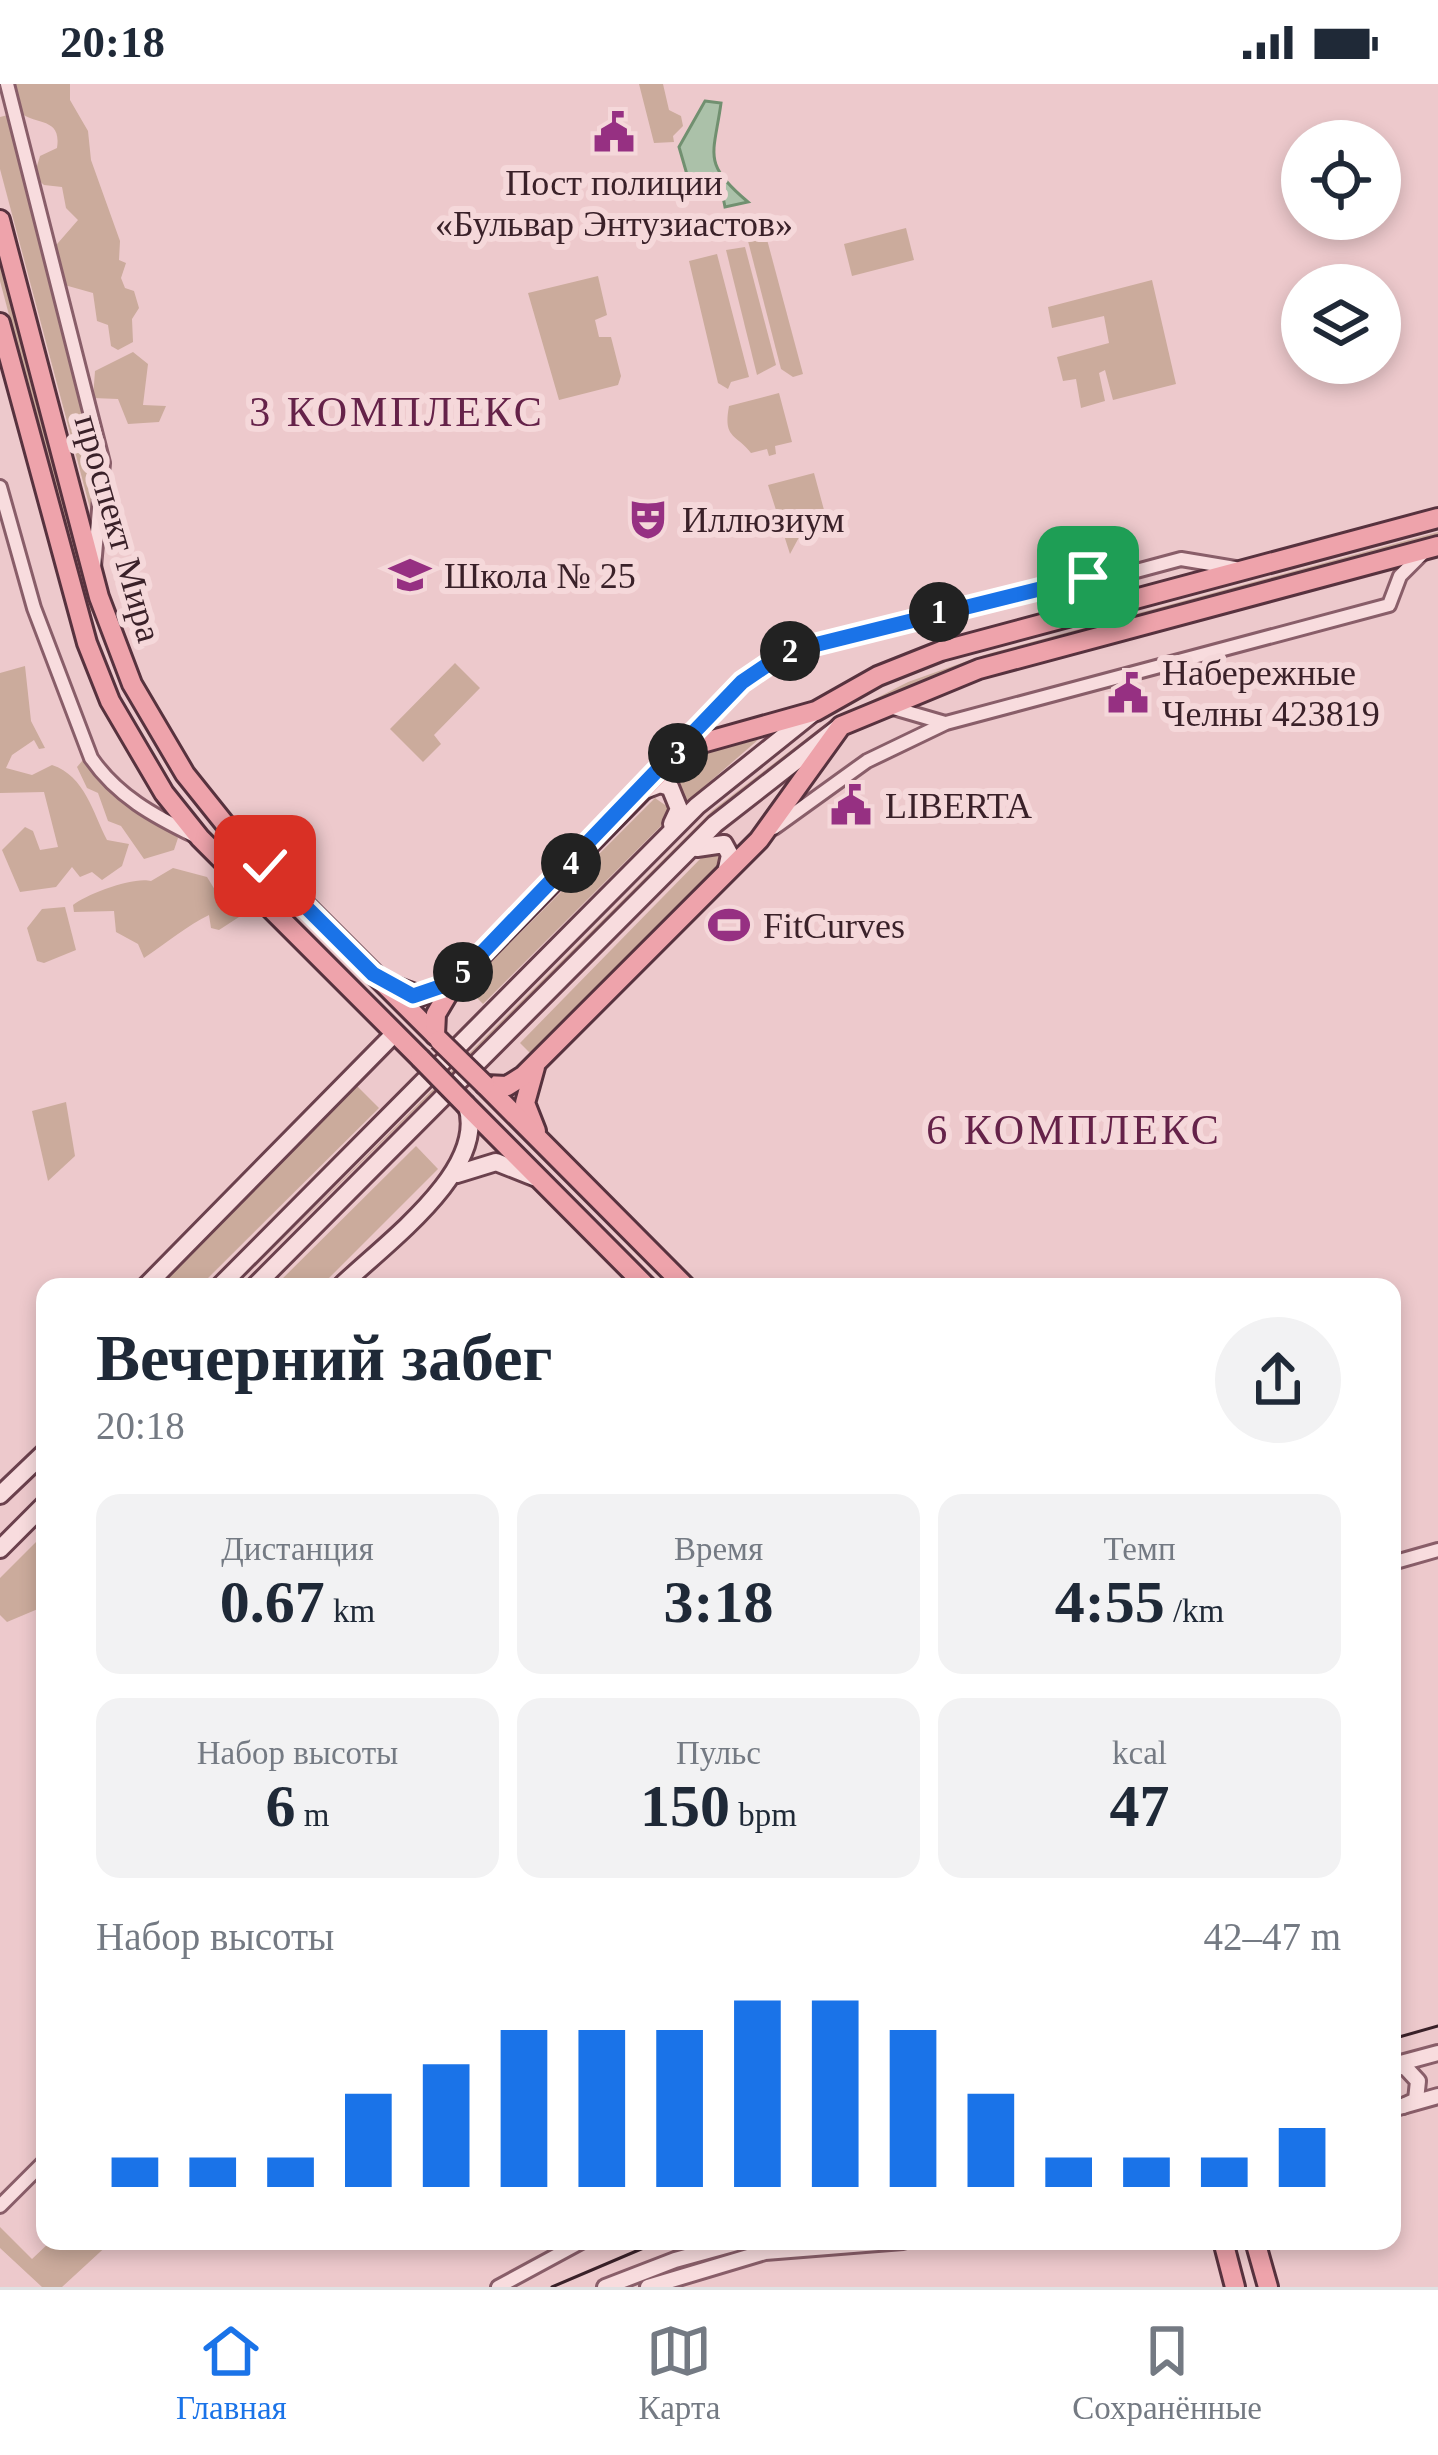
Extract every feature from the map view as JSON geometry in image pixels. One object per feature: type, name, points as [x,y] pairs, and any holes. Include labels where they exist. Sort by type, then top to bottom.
[{"type":"main road","name":"проспект Мира","points":[[0,220],[94,574],[132,684],[185,774],[247,848],[677,1278]]},
{"type":"main road","name":"проспект Мира","points":[[0,322],[86,643],[110,701],[164,793],[200,838],[638,1278]]},
{"type":"main road","points":[[228,1278],[667,835],[760,752],[817,711],[878,676],[941,652],[1438,518]]},
{"type":"main road","points":[[263,1278],[685,852],[778,770],[842,726],[979,669],[1433,547]]},
{"type":"main road","points":[[437,1037],[436,1014],[454,982],[684,748],[817,711]]},
{"type":"main road","points":[[485,1085],[507,1085],[536,1064],[759,840],[842,726]]},
{"type":"main road","points":[[641,791],[660,784],[677,796],[679,808],[667,835]]},
{"type":"main road","points":[[685,852],[713,841],[724,844],[730,855],[726,873]]},
{"type":"main road","points":[[373,974],[413,996],[454,982]]},
{"type":"main road","points":[[154,1278],[395,1033]]},
{"type":"main road","points":[[536,1064],[524,1103],[541,1140]]},
{"type":"main road","points":[[349,1278],[451,1178],[470,1145],[466,1105]]},
{"type":"main road","points":[[451,1178],[496,1162],[542,1181]]},
{"type":"main road","points":[[0,1495],[36,1461]]},
{"type":"main road","points":[[0,1549],[36,1513]]},
{"type":"main road","points":[[1225,2250],[1235,2287]]},
{"type":"main road","points":[[1258,2250],[1268,2287]]},
{"type":"street","points":[[8,84],[103,463],[94,574]]},
{"type":"street","points":[[0,487],[34,608],[91,758],[106,780],[152,815],[200,838]]},
{"type":"street","points":[[759,840],[867,761],[946,723],[1389,604],[1400,576],[1433,547]]},
{"type":"street","points":[[684,748],[742,682],[786,652],[1072,579],[1100,581],[1181,559],[1247,571]]},
{"type":"street","points":[[1136,600],[1150,568]]},
{"type":"street","points":[[884,705],[946,723]]},
{"type":"street","points":[[1401,1560],[1438,1550]]},
{"type":"street","points":[[1401,2063],[1438,2053]]},
{"type":"street","points":[[1401,2067],[1418,2080],[1416,2099],[1401,2106]]},
{"type":"street","points":[[1401,2107],[1438,2096]]},
{"type":"street","points":[[0,2206],[36,2170]]},
{"type":"street","points":[[498,2287],[566,2250]]},
{"type":"street","points":[[605,2287],[717,2250]]},
{"type":"street","points":[[648,2287],[765,2252],[790,2250]]},
{"type":"shaded area","points":[[16,84],[70,84],[70,100],[88,131],[91,160],[120,241],[119,260],[126,263],[121,278],[125,288],[134,291],[139,308],[132,319],[133,342],[118,350],[111,346],[108,325],[97,321],[93,293],[61,284],[51,251],[78,220],[66,208],[62,187],[44,185],[34,176],[40,156],[57,148],[57,138],[51,126],[17,110]]},
{"type":"shaded area","points":[[639,84],[663,84],[669,110],[681,116],[683,126],[673,136],[674,142],[654,143]]},
{"type":"shaded area","points":[[705,101],[721,103],[714,147],[717,167],[748,202],[725,207],[723,197],[688,178],[679,147]]},
{"type":"shaded area","points":[[8,115],[101,470],[95,527],[0,169],[0,117]]},
{"type":"shaded area","points":[[906,228],[914,260],[852,276],[844,244]]},
{"type":"shaded area","points":[[765,232],[803,374],[793,377],[781,369],[748,241]]},
{"type":"shaded area","points":[[745,247],[776,365],[757,375],[726,250]]},
{"type":"shaded area","points":[[717,254],[749,377],[731,382],[728,389],[718,383],[689,261]]},
{"type":"shaded area","points":[[0,260],[93,611],[88,613],[0,281]]},
{"type":"shaded area","points":[[598,276],[607,315],[595,320],[599,337],[611,337],[621,376],[618,385],[559,400],[528,293]]},
{"type":"shaded area","points":[[1152,280],[1176,384],[1113,400],[1105,370],[1099,373],[1105,401],[1081,408],[1076,379],[1063,381],[1057,357],[1109,343],[1104,316],[1052,328],[1048,307]]},
{"type":"shaded area","points":[[133,352],[148,364],[143,405],[166,406],[159,422],[128,424],[118,399],[93,398],[95,371]]},
{"type":"shaded area","points":[[779,393],[792,442],[775,446],[776,454],[769,456],[767,449],[751,453],[729,430],[729,406]]},
{"type":"shaded area","points":[[814,473],[827,521],[804,528],[790,554],[768,485]]},
{"type":"shaded area","points":[[1438,532],[1438,538],[909,686],[826,729],[766,770],[691,837],[244,1278],[713,810],[824,725],[908,682],[984,655]]},
{"type":"shaded area","points":[[455,663],[480,688],[434,735],[441,744],[423,762],[390,729]]},
{"type":"shaded area","points":[[25,666],[31,721],[45,748],[39,749],[34,740],[12,755],[6,768],[32,775],[52,765],[80,786],[107,840],[129,844],[122,866],[102,880],[92,872],[80,877],[72,867],[56,887],[20,892],[2,850],[25,827],[33,831],[40,850],[58,847],[44,792],[0,793],[0,673]]},
{"type":"shaded area","points":[[759,739],[683,805],[662,781],[689,758]]},
{"type":"shaded area","points":[[83,760],[134,809],[170,830],[178,838],[174,850],[144,859],[121,826],[108,821],[98,793],[87,788],[77,767]]},
{"type":"shaded area","points":[[655,798],[668,807],[665,822],[483,1004],[466,987]]},
{"type":"shaded area","points":[[717,852],[722,866],[535,1058],[520,1043],[704,855]]},
{"type":"shaded area","points":[[173,868],[207,877],[225,906],[239,910],[239,917],[219,930],[211,928],[209,915],[144,958],[138,944],[116,932],[114,911],[74,912],[73,905],[88,896],[123,883],[151,881]]},
{"type":"shaded area","points":[[65,907],[76,950],[44,963],[37,961],[27,928],[42,909]]},
{"type":"shaded area","points":[[355,1084],[379,1108],[208,1278],[165,1278]]},
{"type":"shaded area","points":[[66,1102],[75,1156],[48,1181],[32,1111]]},
{"type":"shaded area","points":[[416,1146],[438,1169],[329,1278],[283,1278]]},
{"type":"shaded area","points":[[36,1542],[36,1610],[7,1622],[0,1615],[0,1578]]},
{"type":"shaded area","points":[[0,2227],[32,2259],[42,2250],[102,2250],[62,2287],[42,2287],[0,2248]]},
{"type":"tram line","points":[[1401,2036],[1438,2026]]},
{"type":"tram line","points":[[552,2287],[639,2250]]},
{"type":"place","name":"Пост полиции «Бульвар Энтузиастов»","points":[[614,132]]},
{"type":"place","name":"Иллюзиум","points":[[648,519]]},
{"type":"place","name":"Школа № 25","points":[[410,575]]},
{"type":"place","name":"Набережные Челны 423819","points":[[1128,693]]},
{"type":"place","name":"LIBERTA","points":[[851,805]]},
{"type":"place","name":"FitCurves","points":[[729,925]]},
{"type":"district","name":"3 КОМПЛЕКС","points":[[397,411]]},
{"type":"district","name":"6 КОМПЛЕКС","points":[[1074,1129]]},
{"type":"route","points":[[265,866],[373,974],[413,996],[439,991],[454,982],[684,748],[742,682],[767,664],[786,652],[911,618],[1088,577]]}]
